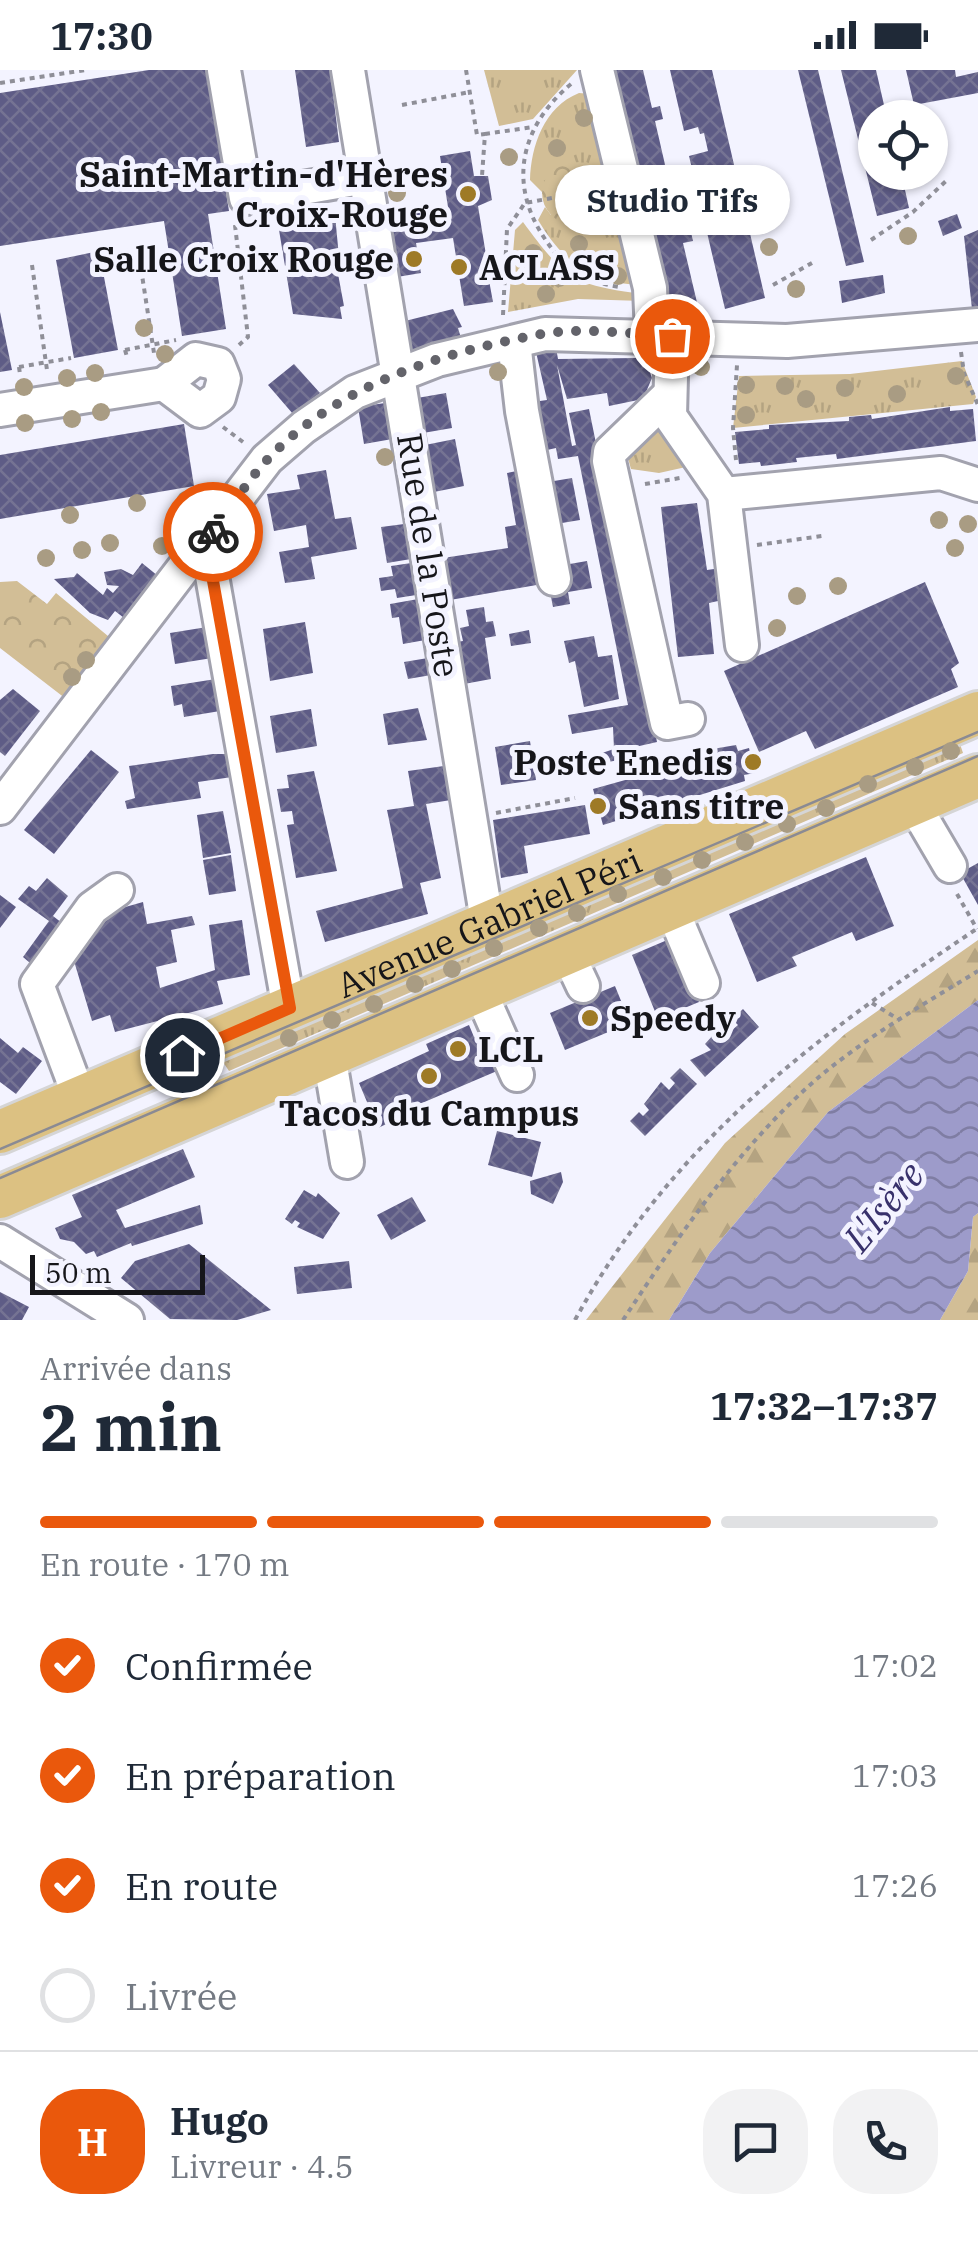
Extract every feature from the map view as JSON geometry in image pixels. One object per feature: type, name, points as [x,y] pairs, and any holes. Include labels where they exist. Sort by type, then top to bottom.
[{"type":"main road","name":"Avenue Gabriel Péri","points":[[0,1197],[479,990],[574,969],[671,907],[963,758]]},
{"type":"main road","name":"Avenue Gabriel Péri","points":[[0,1132],[487,922],[963,758]]},
{"type":"street","name":"Rue de la Poste","points":[[348,70],[487,922]]},
{"type":"street","points":[[225,71],[246,198],[366,177]]},
{"type":"street","points":[[588,74],[625,185],[662,336],[670,416],[724,486],[742,645]]},
{"type":"street","points":[[0,808],[268,460],[304,427],[355,392],[400,372],[545,334],[737,340],[867,337],[968,326]]},
{"type":"street","points":[[508,343],[554,579]]},
{"type":"street","points":[[0,410],[159,368],[196,359],[218,364],[224,379],[218,397],[200,411],[159,368]]},
{"type":"street","points":[[668,396],[610,452],[667,723],[688,719]]},
{"type":"street","points":[[724,486],[941,473],[978,484]]},
{"type":"street","points":[[206,542],[290,1008]]},
{"type":"street","points":[[950,866],[963,758]]},
{"type":"street","name":"Avenue Gabriel Péri","points":[[0,1148],[963,758]]},
{"type":"street","name":"Avenue Gabriel Péri","points":[[0,1178],[963,758]]},
{"type":"street","points":[[80,1098],[37,984],[92,908],[117,890]]},
{"type":"street","points":[[671,907],[703,983]]},
{"type":"street","points":[[479,990],[517,1075]]},
{"type":"street","points":[[328,1055],[347,1162]]},
{"type":"street","points":[[0,1242],[86,1308],[127,1320]]},
{"type":"path","points":[[0,83],[86,70]]},
{"type":"path","points":[[466,70],[477,135],[534,127]]},
{"type":"path","points":[[588,74],[548,106],[534,127],[524,148],[525,203],[561,262],[578,276],[596,283],[650,288]]},
{"type":"path","points":[[402,104],[470,92]]},
{"type":"path","points":[[482,176],[485,134]]},
{"type":"path","points":[[508,343],[506,229],[525,203],[625,185]]},
{"type":"path","points":[[872,240],[936,190]]},
{"type":"path","points":[[218,364],[248,337],[233,231],[246,198]]},
{"type":"path","points":[[138,249],[159,368]]},
{"type":"path","points":[[773,285],[812,264]]},
{"type":"path","points":[[32,265],[47,370]]},
{"type":"path","points":[[968,326],[964,373],[978,405]]},
{"type":"path","points":[[126,357],[126,350],[176,340]]},
{"type":"path","points":[[615,490],[724,486],[733,430],[737,340]]},
{"type":"path","points":[[20,374],[18,367],[71,358]]},
{"type":"path","points":[[200,411],[268,460]]},
{"type":"path","points":[[729,537],[756,545],[822,536]]},
{"type":"path","points":[[469,809],[575,798]]},
{"type":"path","points":[[575,1320],[664,1190],[726,1120],[795,1057],[978,928]]},
{"type":"path","points":[[623,1320],[678,1238],[740,1158],[818,1078],[898,1019],[978,971]]},
{"type":"path","points":[[871,1002],[898,1019]]},
{"type":"green space","points":[[484,70],[577,70],[533,119],[499,126]]},
{"type":"green space","points":[[579,93],[591,94],[617,181],[603,183],[600,177],[554,169],[542,192],[530,180],[537,141],[548,118]]},
{"type":"green space","points":[[573,162],[595,171],[604,193],[595,215],[573,224],[551,215],[542,193],[551,171]]},
{"type":"green space","points":[[615,194],[648,285],[612,281],[583,269],[559,249],[538,220],[545,207],[551,215],[602,206],[604,196]]},
{"type":"green space","points":[[523,222],[572,276],[601,287],[643,294],[643,301],[578,299],[508,312],[515,230]]},
{"type":"green space","points":[[962,361],[976,397],[973,404],[733,428],[739,376],[850,374]]},
{"type":"green space","points":[[654,421],[686,467],[659,473],[631,469],[625,448]]},
{"type":"green space","points":[[17,581],[47,604],[56,593],[114,641],[70,702],[0,648],[0,582]]},
{"type":"green space","points":[[960,744],[963,753],[229,1071],[223,1062]]},
{"type":"green space","points":[[978,940],[978,1000],[828,1112],[710,1253],[669,1320],[586,1320],[725,1143],[845,1034]]},
{"type":"green space","points":[[978,1213],[978,1320],[940,1320],[968,1271],[973,1217]]},
{"type":"water","name":"L'Isère","points":[[978,1000],[978,1213],[973,1217],[968,1271],[940,1320],[669,1320],[710,1253],[828,1112]]},
{"type":"building","points":[[149,70],[207,70],[229,211],[208,214],[226,329],[182,336],[164,221],[0,246],[0,93]]},
{"type":"building","points":[[295,70],[330,70],[339,142],[306,147]]},
{"type":"building","points":[[608,70],[643,70],[652,108],[660,106],[663,119],[655,121],[666,169],[675,167],[678,179],[669,181],[680,230],[690,228],[693,241],[683,243],[699,311],[671,311],[659,289]]},
{"type":"building","points":[[670,70],[712,70],[765,298],[725,309],[689,156],[708,151],[704,133],[700,134],[698,127],[684,131]]},
{"type":"building","points":[[798,70],[818,70],[864,262],[846,266]]},
{"type":"building","points":[[841,70],[876,70],[883,100],[858,100],[858,139]]},
{"type":"building","points":[[906,70],[955,70],[956,77],[978,72],[978,93],[913,100]]},
{"type":"building","points":[[470,151],[474,176],[488,176],[492,200],[478,206],[487,261],[500,259],[500,267],[488,275],[493,302],[464,306],[453,238],[416,243],[421,273],[397,277],[387,217],[448,207],[440,156]]},
{"type":"building","points":[[871,190],[905,190],[909,208],[877,216]]},
{"type":"building","points":[[957,214],[962,228],[943,236],[938,221]]},
{"type":"building","points":[[335,215],[339,257],[324,259],[336,263],[344,306],[340,307],[342,319],[293,314],[278,224]]},
{"type":"building","points":[[978,230],[978,309],[972,309],[964,236]]},
{"type":"building","points":[[99,251],[118,350],[74,358],[56,260]]},
{"type":"building","points":[[883,275],[885,293],[842,303],[839,281]]},
{"type":"building","points":[[453,309],[462,327],[458,328],[461,338],[410,352],[405,321]]},
{"type":"building","points":[[0,312],[12,370],[0,372]]},
{"type":"building","points":[[556,348],[558,359],[636,358],[648,367],[652,378],[643,399],[609,406],[607,393],[567,399],[557,365],[572,446],[576,445],[569,413],[589,409],[657,742],[635,747],[637,756],[604,763],[602,753],[614,749],[613,727],[572,734],[568,715],[628,705],[578,456],[558,459],[556,448],[547,450],[545,438],[539,438],[533,402],[547,400],[536,352]]},
{"type":"building","points":[[294,364],[320,393],[293,414],[268,385]]},
{"type":"building","points":[[446,393],[452,428],[423,433],[417,398]]},
{"type":"building","points":[[392,402],[398,438],[364,444],[358,407]]},
{"type":"building","points":[[950,407],[950,411],[973,409],[976,441],[837,459],[836,454],[761,466],[760,462],[739,464],[735,432],[769,429],[769,425],[849,421],[849,417],[871,415],[872,419]]},
{"type":"building","points":[[184,424],[194,486],[0,519],[0,455]]},
{"type":"building","points":[[455,439],[464,486],[434,492],[425,445]]},
{"type":"building","points":[[527,469],[548,583],[450,600],[443,558],[508,548],[505,527],[516,525],[507,473]]},
{"type":"building","points":[[326,470],[335,519],[351,517],[357,549],[311,557],[315,579],[285,583],[279,552],[309,547],[306,525],[274,531],[267,494],[300,489],[297,475]]},
{"type":"building","points":[[572,478],[580,520],[550,525],[542,483]]},
{"type":"building","points":[[697,503],[707,570],[714,569],[723,577],[725,591],[717,596],[718,601],[709,603],[714,654],[678,657],[661,507]]},
{"type":"building","points":[[412,523],[417,558],[387,563],[381,527]]},
{"type":"building","points":[[587,561],[592,588],[568,592],[570,604],[553,607],[549,587],[558,566]]},
{"type":"building","points":[[418,562],[423,594],[397,598],[395,589],[381,591],[379,578],[393,576],[391,566]]},
{"type":"building","points":[[142,563],[158,576],[128,621],[115,611],[108,620],[90,613],[54,579],[74,577],[77,573],[103,595],[107,588],[113,593],[119,586],[107,585],[104,572],[121,569],[133,575]]},
{"type":"building","points":[[925,582],[959,663],[951,669],[958,687],[815,749],[806,731],[759,752],[724,671]]},
{"type":"building","points":[[424,598],[431,639],[403,644],[399,617],[392,618],[390,604]]},
{"type":"building","points":[[484,607],[486,622],[493,621],[496,636],[485,638],[491,679],[464,684],[457,642],[463,641],[460,628],[469,626],[466,610]]},
{"type":"building","points":[[305,622],[313,673],[270,681],[263,629]]},
{"type":"building","points":[[207,627],[212,658],[175,664],[170,633]]},
{"type":"building","points":[[529,630],[531,643],[511,646],[509,634]]},
{"type":"building","points":[[594,636],[598,657],[612,655],[619,699],[584,707],[575,661],[569,663],[564,641]]},
{"type":"building","points":[[434,657],[437,674],[408,679],[404,662]]},
{"type":"building","points":[[216,679],[220,711],[184,717],[182,704],[174,706],[171,686]]},
{"type":"building","points":[[13,689],[40,711],[5,756],[0,752],[0,700]]},
{"type":"building","points":[[418,708],[427,740],[388,745],[383,714]]},
{"type":"building","points":[[311,709],[317,746],[276,753],[270,716]]},
{"type":"building","points":[[530,741],[536,780],[501,785],[495,747]]},
{"type":"building","points":[[736,745],[738,751],[749,748],[755,773],[744,775],[745,781],[603,825],[593,789],[636,777],[642,771],[643,776],[664,770],[663,763],[695,752]]},
{"type":"building","points":[[91,750],[119,772],[54,854],[24,830]]},
{"type":"building","points":[[228,754],[232,777],[198,782],[201,798],[127,809],[125,801],[135,798],[129,766]]},
{"type":"building","points":[[444,766],[451,800],[426,804],[441,878],[420,883],[428,914],[325,942],[316,911],[403,888],[387,810],[414,806],[408,771]]},
{"type":"building","points":[[314,771],[337,871],[296,878],[287,825],[294,824],[292,811],[281,812],[277,789],[289,788],[287,775]]},
{"type":"building","points":[[585,805],[590,834],[524,846],[528,873],[501,878],[493,820]]},
{"type":"building","points":[[223,811],[231,853],[203,858],[197,815]]},
{"type":"building","points":[[231,855],[236,891],[209,895],[203,860]]},
{"type":"building","points":[[866,857],[894,926],[856,941],[852,932],[792,957],[797,966],[757,982],[729,914]]},
{"type":"building","points":[[978,863],[978,905],[960,873]]},
{"type":"building","points":[[47,878],[68,896],[53,916],[62,923],[30,963],[23,957],[49,921],[18,899],[29,886],[36,891]]},
{"type":"building","points":[[0,895],[16,907],[0,928]]},
{"type":"building","points":[[143,902],[147,924],[192,916],[195,925],[171,930],[177,962],[156,967],[160,988],[215,970],[209,925],[242,920],[250,975],[217,981],[223,1004],[115,1032],[110,1015],[92,1021],[71,951],[97,915]]},
{"type":"building","points":[[672,938],[699,1002],[658,1019],[632,955]]},
{"type":"building","name":"Speedy","points":[[615,986],[630,1023],[565,1050],[550,1013]]},
{"type":"building","points":[[743,1009],[759,1027],[705,1077],[690,1060],[711,1050],[705,1044],[724,1023],[731,1031],[738,1025],[732,1019]]},
{"type":"building","points":[[469,1025],[474,1037],[488,1031],[504,1068],[408,1109],[410,1113],[378,1128],[359,1083],[429,1051],[426,1044]]},
{"type":"building","points":[[0,1038],[18,1053],[23,1047],[42,1061],[16,1094],[0,1082]]},
{"type":"building","points":[[680,1068],[697,1084],[645,1136],[630,1121],[639,1112],[643,1116],[649,1110],[644,1104],[661,1082],[669,1090],[675,1083],[670,1078]]},
{"type":"building","points":[[497,1131],[541,1142],[532,1177],[488,1165]]},
{"type":"building","points":[[183,1149],[195,1177],[116,1210],[125,1228],[200,1205],[203,1224],[132,1246],[131,1243],[97,1257],[94,1251],[86,1254],[74,1242],[60,1239],[55,1228],[82,1217],[72,1195]]},
{"type":"building","points":[[561,1172],[563,1182],[553,1204],[531,1194],[530,1181]]},
{"type":"building","points":[[304,1190],[316,1197],[318,1193],[340,1213],[323,1239],[297,1227],[300,1223],[295,1220],[292,1224],[285,1219]]},
{"type":"building","points":[[412,1197],[426,1221],[391,1240],[377,1215]]},
{"type":"building","points":[[189,1244],[271,1310],[237,1320],[170,1319],[121,1278],[135,1261]]},
{"type":"building","points":[[349,1261],[352,1288],[297,1294],[294,1267]]},
{"type":"building","points":[[0,1292],[29,1307],[22,1320],[0,1320]]},
{"type":"tram line","points":[[0,1149],[978,732]]},
{"type":"tram line","points":[[0,1178],[978,756]]},
{"type":"way so far","points":[[213,532],[268,460],[304,427],[355,392],[400,372],[545,334],[672,336]]},
{"type":"place","name":"Saint-Martin-d'Hères Croix-Rouge","points":[[468,194]]},
{"type":"place","name":"Salle Croix Rouge","points":[[414,259]]},
{"type":"place","name":"ACLASS","points":[[459,267]]},
{"type":"place","name":"Studio Tifs","points":[[672,336]]},
{"type":"place","name":"Poste Enedis","points":[[753,762]]},
{"type":"place","name":"Sans titre","points":[[598,806]]},
{"type":"place","name":"Speedy","points":[[590,1018]]},
{"type":"place","name":"LCL","points":[[458,1049]]},
{"type":"place","name":"Tacos du Campus","points":[[429,1076]]},
{"type":"route","points":[[182,1055],[290,1008],[206,542],[213,532]]}]
